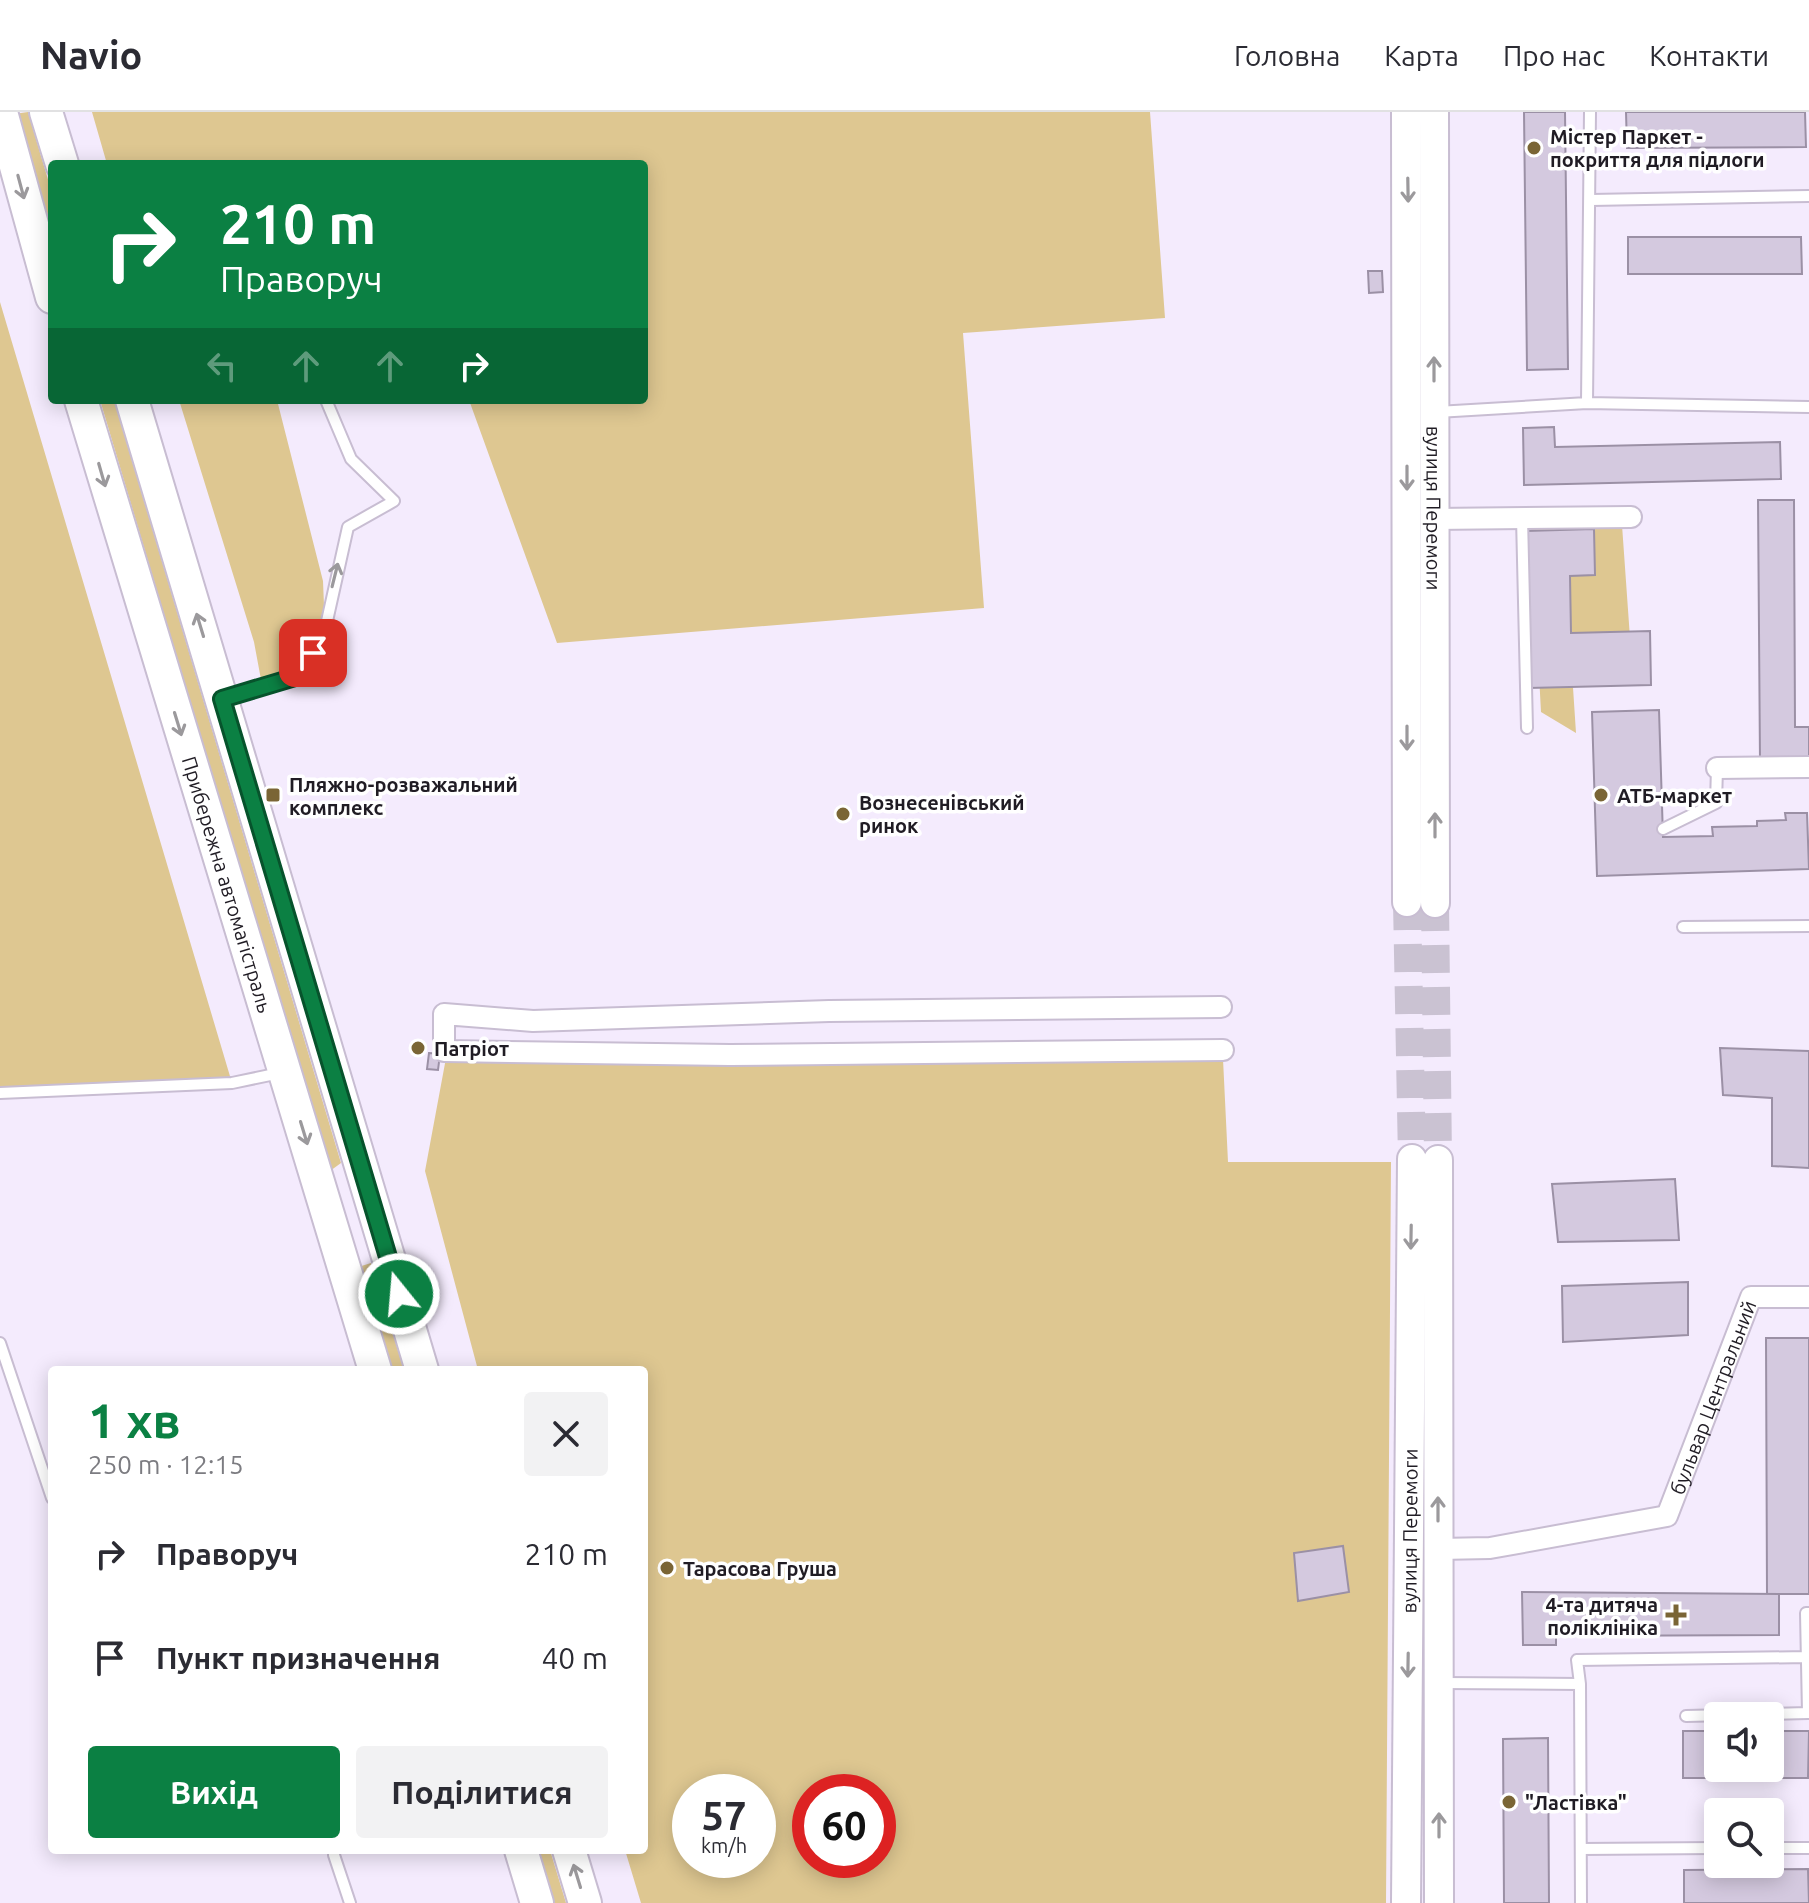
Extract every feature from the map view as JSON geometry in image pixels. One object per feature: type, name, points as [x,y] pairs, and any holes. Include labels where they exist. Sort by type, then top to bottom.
[{"type":"main road","points":[[1,112],[48,282]]},
{"type":"main road","points":[[46,112],[61,160]]},
{"type":"main road","name":"вулиця Перемоги","points":[[1434,112],[1435,903]]},
{"type":"main road","name":"вулиця Перемоги","points":[[1402,121],[1407,902]]},
{"type":"main road","name":"Прибережна автомагістраль","points":[[82,404],[374,1366]]},
{"type":"main road","points":[[133,404],[421,1366]]},
{"type":"main road","points":[[321,1188],[332,1197],[346,1196],[358,1188],[356,1151]]},
{"type":"main road","name":"вулиця Перемоги","points":[[1406,1903],[1408,1547],[1425,1160],[1439,1549],[1439,1903]]},
{"type":"main road","points":[[344,1266],[346,1246],[359,1242],[376,1244],[392,1269]]},
{"type":"main road","points":[[1408,1547],[1417,1565],[1426,1566],[1439,1549]]},
{"type":"main road","points":[[1408,1594],[1418,1583],[1424,1582],[1439,1593]]},
{"type":"main road","points":[[522,1854],[537,1903]]},
{"type":"main road","points":[[570,1854],[585,1903]]},
{"type":"street","points":[[1434,519],[1631,517]]},
{"type":"street","points":[[1717,768],[1809,767]]},
{"type":"street","points":[[1221,1007],[829,1011],[533,1021],[444,1014],[444,1051],[730,1055],[1223,1050]]},
{"type":"street","name":"бульвар Центральний","points":[[1439,1549],[1490,1548],[1667,1516],[1751,1297],[1809,1297]]},
{"type":"lane","points":[[1587,403],[1590,112]]},
{"type":"lane","points":[[1591,200],[1809,196]]},
{"type":"lane","points":[[1434,412],[1587,403],[1809,407]]},
{"type":"lane","points":[[222,699],[302,675],[325,630],[348,527],[394,501],[351,459],[328,404]]},
{"type":"lane","points":[[1522,518],[1527,728]]},
{"type":"lane","points":[[1663,829],[1716,803],[1717,768]]},
{"type":"lane","points":[[1683,927],[1809,926]]},
{"type":"lane","points":[[0,1093],[232,1083],[286,1072]]},
{"type":"lane","points":[[0,1343],[48,1486]]},
{"type":"lane","points":[[1686,1716],[1808,1713],[1806,1613],[1809,1613]]},
{"type":"lane","points":[[1581,1903],[1580,1684],[1577,1660],[1808,1657]]},
{"type":"lane","points":[[1439,1683],[1580,1684]]},
{"type":"lane","points":[[1581,1849],[1704,1848]]},
{"type":"lane","points":[[1784,1848],[1809,1848]]},
{"type":"lane","points":[[334,1855],[350,1903]]},
{"type":"shaded area","points":[[28,112],[48,180],[48,228],[14,114]]},
{"type":"shaded area","points":[[92,112],[1150,112],[1165,318],[963,333],[984,608],[557,643],[470,404],[648,404],[648,160],[106,160]]},
{"type":"shaded area","points":[[0,302],[232,1083],[0,1093]]},
{"type":"shaded area","points":[[101,404],[115,404],[341,1163],[330,1171]]},
{"type":"shaded area","points":[[180,404],[278,404],[323,581],[325,630],[302,675],[262,685],[254,642]]},
{"type":"shaded area","points":[[1622,525],[1630,638],[1570,642],[1576,733],[1541,712],[1531,526]]},
{"type":"shaded area","points":[[446,1058],[1223,1059],[1228,1162],[1391,1162],[1386,1903],[641,1903],[626,1854],[648,1854],[648,1366],[477,1366],[425,1171]]},
{"type":"shaded area","points":[[371,1263],[403,1366],[385,1366],[355,1268]]},
{"type":"shaded area","points":[[535,1854],[551,1854],[566,1903],[551,1903]]},
{"type":"building","points":[[1524,112],[1565,112],[1568,369],[1527,370]]},
{"type":"building","points":[[1626,112],[1805,112],[1806,147],[1627,148]]},
{"type":"building","points":[[1628,237],[1801,237],[1802,274],[1628,274]]},
{"type":"building","points":[[1368,271],[1382,271],[1383,292],[1369,293]]},
{"type":"building","points":[[1554,427],[1555,447],[1780,442],[1781,479],[1524,485],[1523,428]]},
{"type":"building","points":[[1758,500],[1794,500],[1795,727],[1809,727],[1809,761],[1760,761]]},
{"type":"building","points":[[1594,529],[1595,575],[1570,576],[1571,633],[1650,631],[1651,685],[1529,688],[1526,531]]},
{"type":"building","points":[[1659,710],[1663,837],[1713,836],[1712,827],[1757,826],[1757,821],[1786,820],[1785,813],[1807,813],[1809,869],[1597,876],[1592,712]]},
{"type":"building","points":[[1720,1048],[1809,1051],[1809,1168],[1772,1166],[1772,1098],[1723,1095]]},
{"type":"building","points":[[429,1053],[440,1054],[438,1070],[427,1069]]},
{"type":"building","points":[[1675,1179],[1679,1240],[1558,1242],[1552,1184]]},
{"type":"building","points":[[1688,1282],[1688,1335],[1563,1342],[1562,1286]]},
{"type":"building","points":[[1766,1338],[1809,1338],[1809,1594],[1767,1594]]},
{"type":"building","points":[[1343,1546],[1349,1592],[1298,1601],[1294,1553]]},
{"type":"building","points":[[1522,1592],[1779,1594],[1779,1635],[1556,1636],[1556,1645],[1523,1645]]},
{"type":"building","points":[[1683,1731],[1704,1731],[1704,1778],[1683,1778]]},
{"type":"building","points":[[1784,1731],[1809,1731],[1808,1778],[1784,1778]]},
{"type":"building","points":[[1548,1738],[1549,1903],[1504,1903],[1503,1739]]},
{"type":"building","points":[[1784,1869],[1808,1869],[1809,1903],[1684,1903],[1684,1870],[1704,1870],[1704,1878],[1784,1878]]},
{"type":"tunnel","points":[[1407,902],[1412,1159]]},
{"type":"tunnel","points":[[1435,903],[1438,1160]]},
{"type":"place","name":"Містер Паркет - покриття для підлоги","points":[[1534,148]]},
{"type":"place","name":"Пляжно-розважальний комплекс","points":[[273,795]]},
{"type":"place","name":"АТБ-маркет","points":[[1601,795]]},
{"type":"place","name":"Вознесенівський ринок","points":[[843,814]]},
{"type":"place","name":"Патріот","points":[[418,1048]]},
{"type":"place","name":"Тарасова Груша","points":[[667,1568]]},
{"type":"place","name":"4-та дитяча поліклініка","points":[[1676,1615]]},
{"type":"place","name":"\"Ластівка\"","points":[[1509,1802]]},
{"type":"route","points":[[313,653],[302,675],[222,699],[399,1294]]}]
